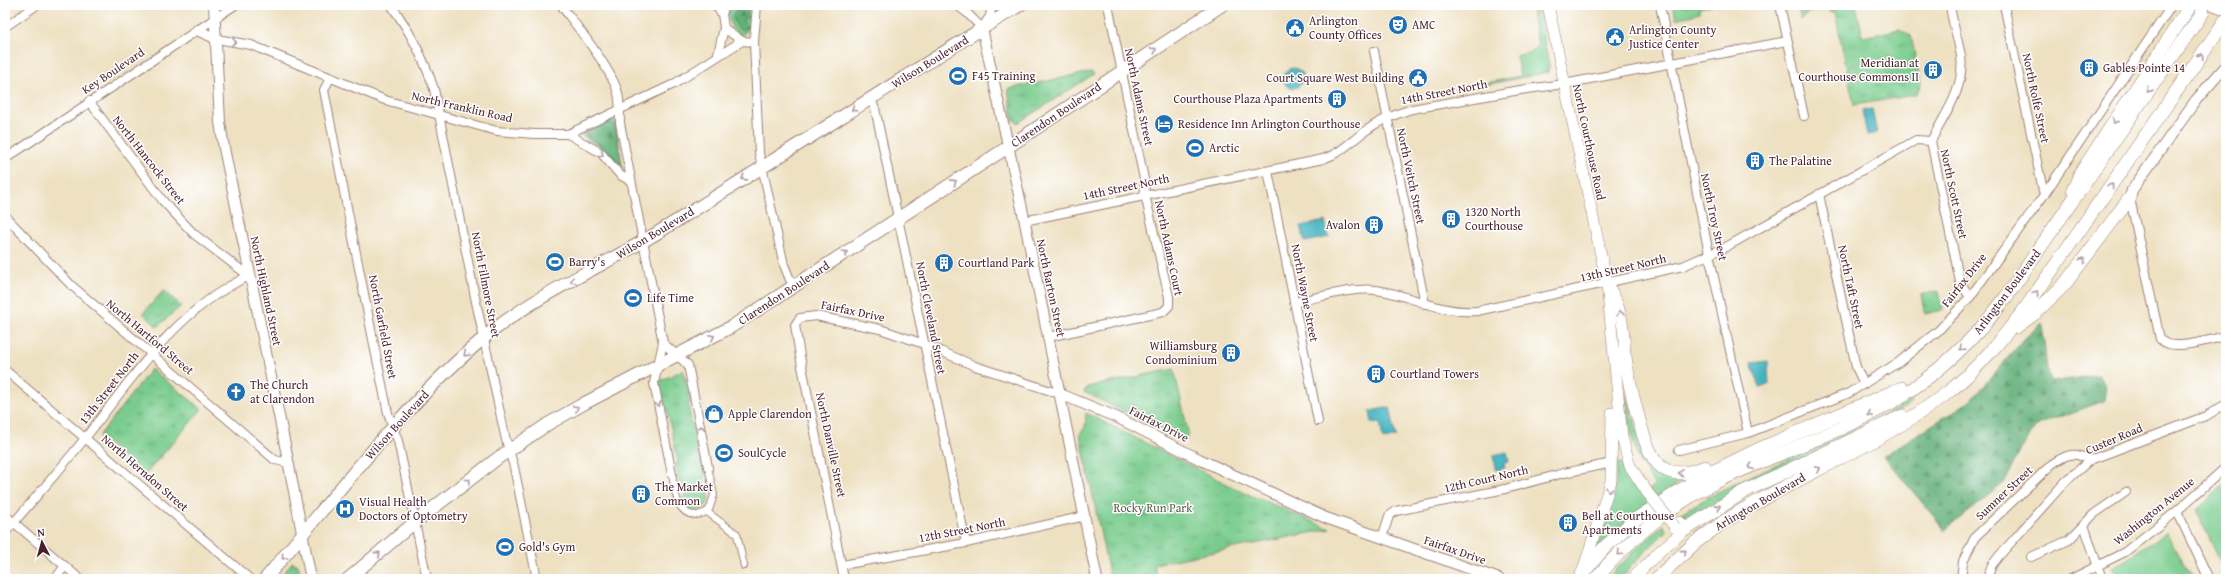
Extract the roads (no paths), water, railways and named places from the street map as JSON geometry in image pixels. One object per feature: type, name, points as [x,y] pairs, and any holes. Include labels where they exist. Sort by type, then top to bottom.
[{"type":"highway","points":[[2054,229],[2082,171],[2190,6]]},
{"type":"highway","name":"Arlington Boulevard","points":[[1596,579],[1624,549],[1648,528],[1703,490],[1873,412],[1926,379],[1952,358],[1986,322],[2054,229],[2208,8]]},
{"type":"highway","name":"Arlington Boulevard","points":[[1656,579],[1696,542],[1722,523],[1774,493],[1894,429],[1935,402],[1960,382],[2005,336],[2039,289],[2226,16]]},
{"type":"highway","points":[[2005,336],[2034,314],[2064,285],[2130,198]]},
{"type":"highway","points":[[1621,349],[1631,393],[1646,445],[1652,458],[1659,465],[1674,473],[1687,474],[1724,460],[1758,450]]},
{"type":"highway","points":[[1580,576],[1604,548],[1633,521],[1698,479],[1758,450],[1926,379]]},
{"type":"highway","points":[[1680,528],[1745,491],[1882,425],[1935,402]]},
{"type":"main road","name":"Wilson Boulevard","points":[[265,579],[394,428],[442,376],[484,338],[538,300],[643,242],[1020,5]]},
{"type":"main road","name":"Clarendon Boulevard","points":[[348,579],[415,522],[509,450],[584,403],[731,327],[1008,147],[1222,5]]},
{"type":"main road","name":"North Courthouse Road","points":[[1548,5],[1607,284],[1616,297],[1622,323],[1621,349],[1624,402],[1629,435],[1639,467],[1649,490]]},
{"type":"main road","name":"North Courthouse Road","points":[[1621,349],[1614,365],[1617,410],[1623,445],[1634,472],[1680,528]]},
{"type":"main road","points":[[1580,576],[1609,490],[1612,463],[1611,384],[1614,365]]},
{"type":"main road","points":[[1632,579],[1680,528]]},
{"type":"street","points":[[5,27],[37,5]]},
{"type":"street","name":"North Highland Street","points":[[214,5],[217,39],[220,122],[249,276],[311,579]]},
{"type":"street","name":"Key Boulevard","points":[[5,159],[89,101],[235,5]]},
{"type":"street","name":"North Fillmore Street","points":[[390,5],[406,25],[426,66],[434,89],[484,338],[514,467],[537,579]]},
{"type":"street","points":[[561,5],[601,61],[617,92],[620,109],[620,124],[663,343],[654,383],[672,474],[677,496],[682,508],[693,515],[707,512],[712,506],[714,495],[688,365],[663,343]]},
{"type":"street","points":[[715,5],[722,14]]},
{"type":"street","points":[[718,54],[724,28],[722,14],[725,5]]},
{"type":"street","points":[[757,5],[754,42],[759,153],[784,265],[793,287]]},
{"type":"street","points":[[956,5],[966,12],[982,28],[990,16],[992,5]]},
{"type":"street","name":"North Adams Street","points":[[1108,5],[1144,178],[1145,195]]},
{"type":"street","name":"North Troy Street","points":[[1660,5],[1709,254],[1748,433]]},
{"type":"street","points":[[1780,5],[1804,116]]},
{"type":"street","name":"North Scott Street","points":[[1950,5],[1960,55],[1961,78],[1957,94],[1930,141],[1960,282],[1970,297]]},
{"type":"street","name":"North Rolfe Street","points":[[2004,5],[2044,195]]},
{"type":"street","name":"Fairfax Drive","points":[[1679,450],[1748,433],[1849,393],[1900,362],[1926,342],[1970,297],[2044,195],[2172,5]]},
{"type":"street","points":[[2208,8],[2226,16]]},
{"type":"street","points":[[724,28],[742,41],[754,42]]},
{"type":"street","name":"North Barton Street","points":[[982,28],[1024,221],[1097,579]]},
{"type":"street","points":[[197,30],[217,39]]},
{"type":"street","name":"North Franklin Road","points":[[217,39],[250,45],[385,100],[440,117],[497,130],[534,134],[568,134],[674,84],[699,69],[718,54]]},
{"type":"street","points":[[718,54],[742,41]]},
{"type":"street","name":"14th Street North","points":[[1024,221],[1268,171],[1332,156],[1345,148],[1364,132],[1386,118],[1412,109],[1671,65],[1787,41]]},
{"type":"street","name":"North Veitch Street","points":[[1374,51],[1386,118],[1425,304]]},
{"type":"street","points":[[2226,66],[2184,116],[2132,190],[2130,198],[2158,334],[2161,341],[2169,346],[2226,336]]},
{"type":"street","name":"North Garfield Street","points":[[330,78],[324,90],[388,413],[394,428],[427,579]]},
{"type":"street","name":"North Cleveland Street","points":[[870,99],[875,108],[899,218],[966,543]]},
{"type":"street","name":"North Hancock Street","points":[[89,101],[163,201],[194,234],[249,276]]},
{"type":"street","points":[[568,134],[601,153],[620,175],[631,181]]},
{"type":"street","name":"13th Street North","points":[[1294,302],[1355,291],[1375,290],[1451,312],[1477,312],[1674,269],[1726,247],[1916,140],[1930,141]]},
{"type":"street","name":"North Wayne Street","points":[[1268,171],[1318,421]]},
{"type":"street","name":"North Taft Street","points":[[1819,194],[1856,367],[1864,384]]},
{"type":"street","name":"North Adams Court","points":[[1048,337],[1163,312],[1169,306],[1169,297],[1145,195]]},
{"type":"street","points":[[2118,215],[2135,222]]},
{"type":"street","name":"North Hartford Street","points":[[5,216],[71,285],[275,460],[288,463]]},
{"type":"street","name":"13th Street North","points":[[5,533],[85,438],[151,354],[173,330],[210,299],[232,284],[249,276]]},
{"type":"street","name":"Fairfax Drive","points":[[800,318],[816,316],[850,322],[924,344],[975,366],[1060,394],[1116,417],[1199,459],[1326,518],[1499,579]]},
{"type":"street","name":"North Danville Street","points":[[800,318],[795,326],[800,356],[844,579]]},
{"type":"street","name":"North Herndon Street","points":[[5,370],[250,579]]},
{"type":"street","name":"Custer Road","points":[[1987,579],[1992,565],[2004,550],[2065,482],[2090,460],[2206,416],[2226,404]]},
{"type":"street","name":"Sumner Street","points":[[1961,579],[1963,561],[1975,537],[2052,464],[2067,454],[2074,453],[2090,460]]},
{"type":"street","name":"12th Court North","points":[[1382,538],[1389,516],[1396,511],[1505,489],[1564,473],[1612,463]]},
{"type":"street","name":"Washington Avenue","points":[[2071,579],[2125,552],[2177,510],[2226,467]]},
{"type":"street","points":[[2031,557],[2068,540],[2094,514],[2126,492]]},
{"type":"street","points":[[2177,510],[2209,579]]},
{"type":"street","points":[[707,512],[738,534],[744,566]]},
{"type":"street","points":[[5,515],[80,579]]},
{"type":"street","name":"12th Street North","points":[[842,565],[966,543],[1085,516]]},
{"type":"street","points":[[2084,525],[2096,567],[2102,579]]},
{"type":"street","points":[[55,579],[65,566]]},
{"type":"water","points":[[1289,68],[1297,68],[1303,74],[1303,82],[1297,88],[1289,88],[1283,82],[1283,74]]},
{"type":"water","points":[[1872,109],[1877,133],[1867,135],[1862,111]]},
{"type":"water","points":[[1325,221],[1329,237],[1305,242],[1301,226]]},
{"type":"water","points":[[1768,361],[1769,385],[1760,387],[1751,363]]},
{"type":"water","points":[[1390,407],[1396,437],[1383,439],[1380,422],[1372,423],[1370,411]]},
{"type":"water","points":[[1507,452],[1509,462],[1504,463],[1505,468],[1496,470],[1494,455]]},
{"type":"place","name":"AMC","points":[[1398,25]]},
{"type":"place","name":"Arlington County Offices","points":[[1295,28]]},
{"type":"place","name":"Arlington County Justice Center","points":[[1615,37]]},
{"type":"place","name":"Gables Pointe 14","points":[[2089,68]]},
{"type":"place","name":"Meridian at Courthouse Commons II","points":[[1933,70]]},
{"type":"place","name":"F45 Training","points":[[958,76]]},
{"type":"place","name":"Court Square West Building","points":[[1418,78]]},
{"type":"place","name":"Courthouse Plaza Apartments","points":[[1337,99]]},
{"type":"place","name":"Residence Inn Arlington Courthouse","points":[[1164,124]]},
{"type":"place","name":"Arctic","points":[[1195,148]]},
{"type":"place","name":"The Palatine","points":[[1755,161]]},
{"type":"place","name":"1320 North Courthouse","points":[[1451,219]]},
{"type":"place","name":"Avalon","points":[[1374,225]]},
{"type":"place","name":"Barry's","points":[[555,262]]},
{"type":"place","name":"Courtland Park","points":[[944,263]]},
{"type":"place","name":"Life Time","points":[[633,298]]},
{"type":"place","name":"Williamsburg Condominium","points":[[1231,353]]},
{"type":"place","name":"Courtland Towers","points":[[1376,374]]},
{"type":"place","name":"The Church at Clarendon","points":[[236,392]]},
{"type":"place","name":"Apple Clarendon","points":[[714,414]]},
{"type":"place","name":"SoulCycle","points":[[724,453]]},
{"type":"place","name":"The Market Common","points":[[641,494]]},
{"type":"place","name":"Visual Health Doctors of Optometry","points":[[345,509]]},
{"type":"place","name":"Bell at Courthouse Apartments","points":[[1568,523]]},
{"type":"place","name":"Gold's Gym","points":[[505,547]]},
{"type":"park label","name":"Rocky Run Park","points":[[1153,508]]}]
